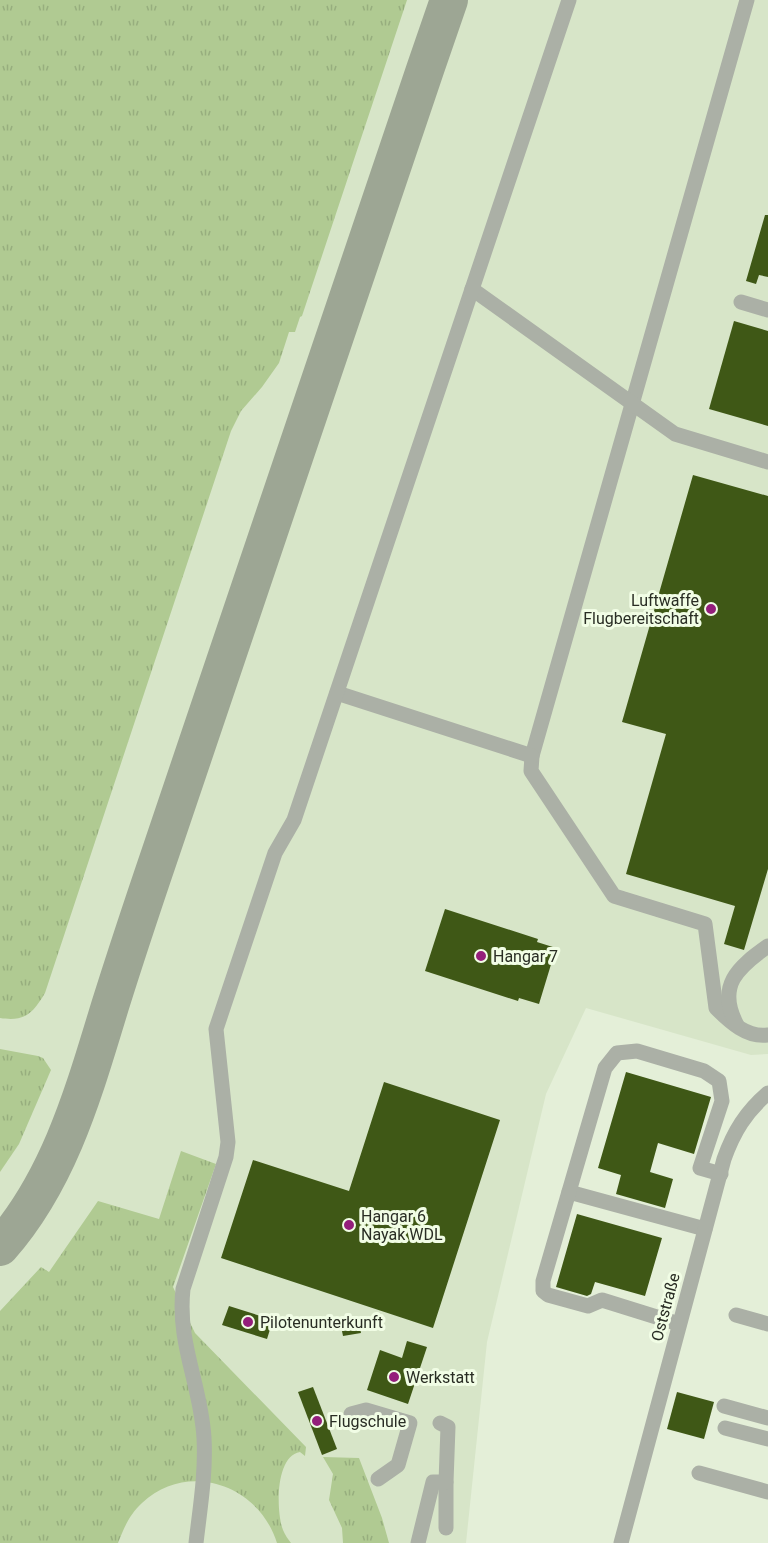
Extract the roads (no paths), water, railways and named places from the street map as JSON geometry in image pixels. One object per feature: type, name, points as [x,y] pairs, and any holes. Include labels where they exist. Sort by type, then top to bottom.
[{"type":"lane","points":[[196,1543],[203,1485],[204,1437],[180,1310],[183,1289],[226,1157],[228,1142],[216,1029],[274,853],[294,820],[569,0]]},
{"type":"lane","points":[[747,0],[532,756],[531,771],[614,896],[705,924],[716,1008],[738,1028],[761,1036],[768,1035]]},
{"type":"lane","points":[[472,289],[675,434],[768,462]]},
{"type":"lane","points":[[741,302],[768,310]]},
{"type":"lane","points":[[337,693],[532,756]]},
{"type":"lane","points":[[738,1028],[731,1015],[730,984],[742,964],[768,946]]},
{"type":"lane","points":[[679,1324],[602,1300],[588,1305],[548,1295],[543,1291],[543,1281],[605,1068],[616,1053],[628,1051],[704,1071],[718,1081],[722,1101],[700,1168],[721,1174]]},
{"type":"lane","name":"Oststraße","points":[[621,1543],[731,1138],[752,1107],[768,1093]]},
{"type":"lane","points":[[569,1191],[705,1229]]},
{"type":"lane","points":[[736,1315],[768,1324]]},
{"type":"lane","points":[[724,1406],[768,1418]]},
{"type":"lane","points":[[351,1414],[366,1410],[410,1423],[398,1465],[378,1479]]},
{"type":"lane","points":[[440,1423],[448,1427],[446,1528]]},
{"type":"lane","points":[[725,1428],[768,1439]]},
{"type":"lane","points":[[699,1473],[768,1492]]},
{"type":"lane","points":[[418,1543],[433,1482],[446,1482]]},
{"type":"place","name":"Luftwaffe Flugbereitschaft","points":[[711,609]]},
{"type":"place","name":"Hangar 7","points":[[481,956]]},
{"type":"place","name":"Hangar 6 Nayak WDL","points":[[349,1225]]},
{"type":"place","name":"Pilotenunterkunft","points":[[248,1322]]},
{"type":"place","name":"Werkstatt","points":[[394,1377]]},
{"type":"place","name":"Flugschule","points":[[317,1421]]}]
